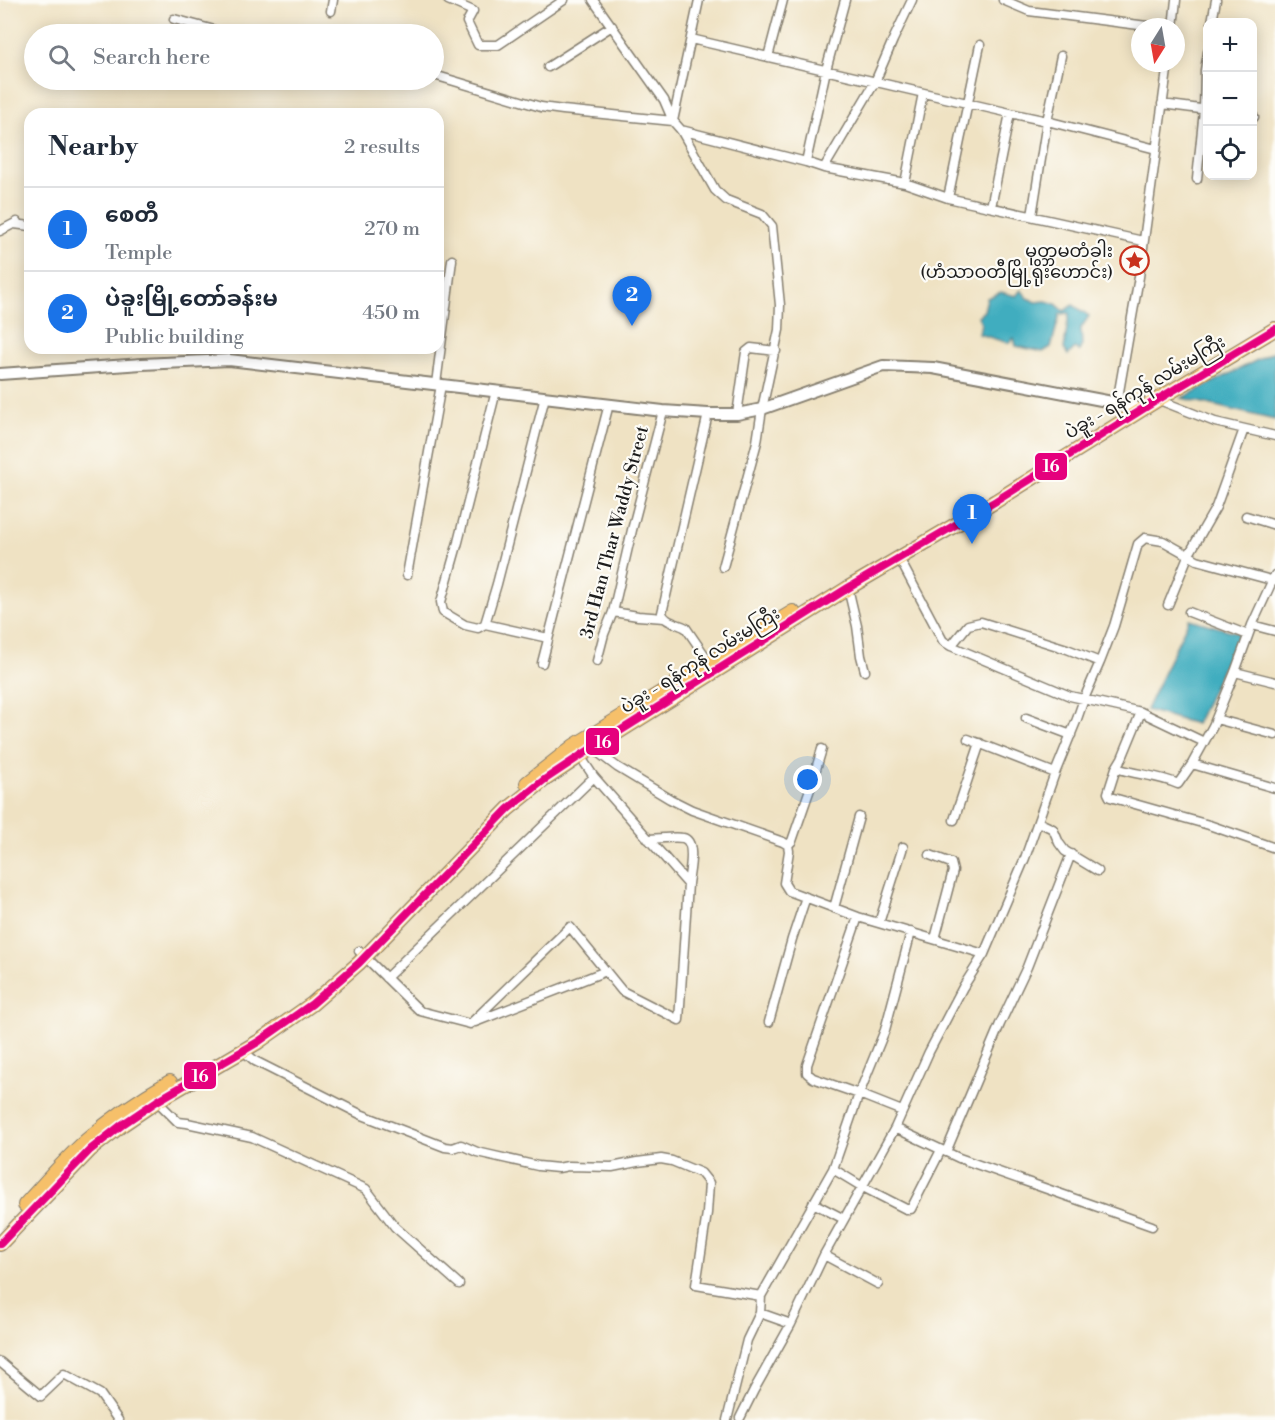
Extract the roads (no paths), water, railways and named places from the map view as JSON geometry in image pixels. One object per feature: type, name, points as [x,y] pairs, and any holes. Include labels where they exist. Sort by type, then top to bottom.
[{"type":"highway","name":"ပဲခူး - ရန်ကုန် လမ်းမကြီး","points":[[1153,398],[1275,320]]},
{"type":"highway","name":"ပဲခူး - ရန်ကုန် လမ်းမကြီး","points":[[0,1244],[90,1150],[154,1097],[254,1035],[307,998],[361,954],[503,804],[538,773],[589,744],[893,551],[1275,329]]},
{"type":"highway","name":"ပဲခူး - ရန်ကုန် လမ်းမကြီး","points":[[712,667],[996,501],[1136,408]]},
{"type":"highway","name":"ပဲခူး - ရန်ကုန် လမ်းမကြီး","points":[[0,1232],[85,1142],[118,1115],[243,1051],[312,1004],[508,809],[544,780],[580,756],[589,744]]},
{"type":"street","points":[[331,11],[333,0]]},
{"type":"street","points":[[448,0],[473,11],[467,22],[478,45],[498,45],[564,0]]},
{"type":"street","points":[[594,0],[664,100],[673,121],[681,130],[715,189],[726,200],[762,214],[772,226],[780,305],[776,351],[762,409],[757,442],[723,567]]},
{"type":"street","points":[[673,121],[699,0]]},
{"type":"street","points":[[768,57],[783,0]]},
{"type":"street","points":[[806,162],[826,70],[845,0]]},
{"type":"street","points":[[824,168],[874,82],[912,0]]},
{"type":"street","points":[[1003,0],[1029,11],[1131,24]]},
{"type":"street","points":[[1174,18],[1176,0]]},
{"type":"street","points":[[1213,18],[1216,0]]},
{"type":"street","points":[[174,19],[192,24]]},
{"type":"street","points":[[548,67],[612,26]]},
{"type":"street","points":[[691,39],[1047,121],[1156,149]]},
{"type":"street","points":[[948,198],[980,45]]},
{"type":"street","points":[[1032,216],[1047,121],[1061,56]]},
{"type":"street","points":[[1117,403],[1139,277],[1167,72]]},
{"type":"street","points":[[444,78],[541,107],[673,121]]},
{"type":"street","points":[[906,183],[923,93]]},
{"type":"street","points":[[1162,104],[1203,110]]},
{"type":"street","points":[[991,207],[1010,113]]},
{"type":"street","points":[[1197,179],[1204,126]]},
{"type":"street","points":[[681,130],[824,168],[906,183],[948,198],[1143,241]]},
{"type":"street","points":[[0,231],[15,223],[24,225]]},
{"type":"street","points":[[444,336],[452,260]]},
{"type":"street","points":[[737,414],[746,352],[751,348],[776,351]]},
{"type":"street","points":[[407,575],[442,354]]},
{"type":"street","points":[[0,374],[229,360],[663,411],[737,414],[762,409],[883,366],[933,368],[1136,408]]},
{"type":"street","points":[[496,391],[441,602],[444,612],[465,625],[478,628],[485,624],[549,638]]},
{"type":"street","points":[[485,624],[545,396]]},
{"type":"street","points":[[1153,398],[1215,422],[1275,436]]},
{"type":"street","points":[[542,663],[609,404]]},
{"type":"street","name":"3rd Han Thar Waddy Street","points":[[597,661],[613,612],[663,411]]},
{"type":"street","points":[[664,618],[662,613],[708,414]]},
{"type":"street","points":[[1168,605],[1188,556],[1216,507],[1244,429]]},
{"type":"street","points":[[1246,516],[1275,525]]},
{"type":"street","points":[[740,1418],[791,1324],[824,1255],[895,1128],[948,1015],[984,954],[1025,858],[1055,773],[1114,626],[1138,544],[1145,538],[1162,541],[1197,560],[1274,579],[1252,625],[1215,719],[1192,764],[1178,784],[1162,777],[1131,773],[1116,768]]},
{"type":"street","points":[[898,558],[943,641],[951,646],[1070,696],[1141,712],[1204,742]]},
{"type":"street","points":[[848,588],[865,671]]},
{"type":"street","points":[[613,612],[664,618],[681,625],[686,628],[712,667]]},
{"type":"street","points":[[1189,612],[1248,635]]},
{"type":"street","points":[[951,646],[968,625],[981,622],[1067,649],[1100,662]]},
{"type":"street","points":[[1252,625],[1275,631]]},
{"type":"street","points":[[1235,672],[1275,682]]},
{"type":"street","points":[[1141,712],[1116,768],[1108,793],[1110,797],[1209,825],[1275,849]]},
{"type":"street","points":[[1026,718],[1071,735]]},
{"type":"street","points":[[1215,719],[1275,735]]},
{"type":"street","points":[[968,739],[1055,773]]},
{"type":"street","points":[[954,820],[980,743]]},
{"type":"street","points":[[589,744],[617,767],[670,799],[692,810],[788,845],[784,883],[789,891],[858,917],[984,954]]},
{"type":"street","points":[[788,845],[792,841],[822,749]]},
{"type":"street","points":[[580,756],[594,777],[688,884]]},
{"type":"street","points":[[1192,764],[1275,788]]},
{"type":"street","points":[[386,978],[594,777]]},
{"type":"street","points":[[834,908],[859,817]]},
{"type":"street","points":[[1038,822],[1053,829],[1065,851],[1098,871]]},
{"type":"street","points":[[470,1024],[570,927],[622,991],[679,1020],[692,848],[690,842],[684,838],[648,839]]},
{"type":"street","points":[[879,923],[903,847]]},
{"type":"street","points":[[833,1169],[861,1186],[906,1209],[911,1209],[943,1151],[999,1024],[1028,967],[1071,854]]},
{"type":"street","points":[[930,855],[951,863],[953,871],[935,939]]},
{"type":"street","points":[[769,1022],[806,897]]},
{"type":"street","points":[[858,917],[807,1065],[807,1072],[813,1078],[902,1111]]},
{"type":"street","points":[[727,1420],[747,1340],[760,1313],[761,1296],[833,1169],[859,1094],[885,1030],[911,932]]},
{"type":"street","points":[[361,954],[420,1011],[470,1024],[606,971]]},
{"type":"street","points":[[243,1051],[255,1061],[343,1107],[445,1147],[453,1148],[460,1145],[477,1152],[538,1166],[558,1168],[568,1166],[612,1167],[661,1159],[701,1173],[709,1183],[707,1213],[696,1285],[761,1296]]},
{"type":"street","points":[[154,1097],[178,1122],[252,1137],[366,1189],[395,1227],[459,1284]]},
{"type":"street","points":[[895,1128],[959,1158],[1152,1226]]},
{"type":"street","points":[[813,1203],[844,1219]]},
{"type":"street","points":[[824,1255],[878,1284]]},
{"type":"street","points":[[760,1313],[791,1324]]},
{"type":"street","points":[[0,1362],[41,1396],[64,1374],[100,1394],[118,1420]]},
{"type":"water","points":[[1021,290],[1035,302],[1046,301],[1056,304],[1064,311],[1073,305],[1089,316],[1081,328],[1082,345],[1079,351],[1075,348],[1068,355],[1064,349],[1069,313],[1060,314],[1051,347],[1043,352],[1016,346],[1014,338],[1008,343],[979,334],[981,323],[978,316],[984,311],[987,298],[1001,292],[1016,296]]},
{"type":"water","points":[[1275,351],[1275,420],[1182,398]]},
{"type":"water","points":[[1189,619],[1239,633],[1196,724],[1146,710]]},
{"type":"place","name":"မုတ္တမတံခါး (ဟံသာဝတီမြို့ရိုးဟောင်း)","points":[[1134,261]]},
{"type":"place","name":"ပဲခူးမြို့တော်ခန်းမ","points":[[632,326]]},
{"type":"place","name":"စေတီ","points":[[972,544]]}]
